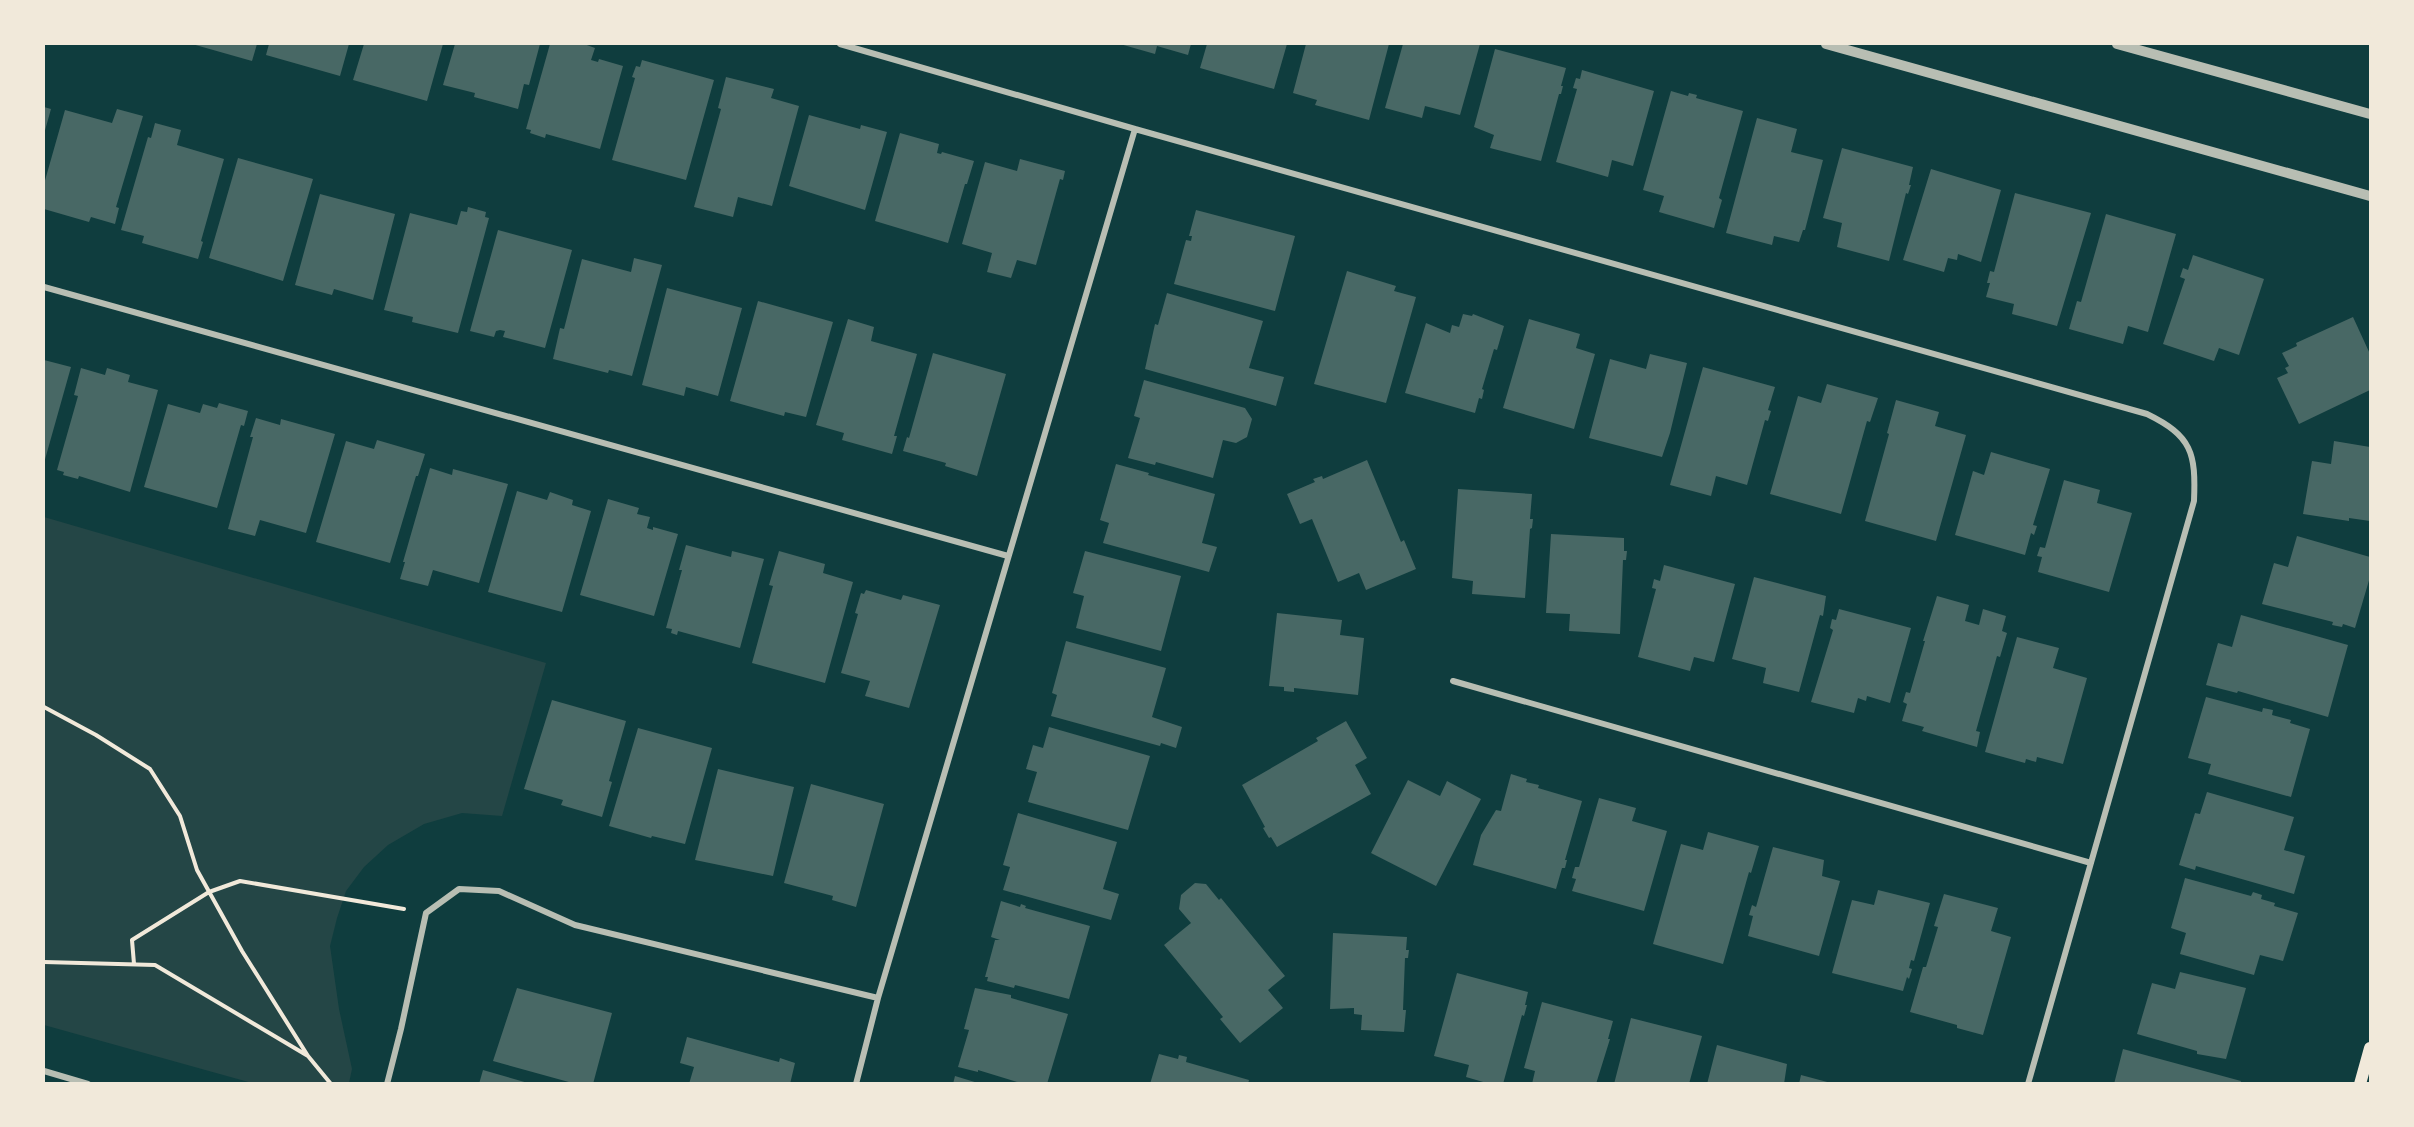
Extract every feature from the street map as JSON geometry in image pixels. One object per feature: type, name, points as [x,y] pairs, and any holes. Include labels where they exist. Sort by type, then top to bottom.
[{"type":"main road","points":[[2360,1083],[2370,1048]]},
{"type":"street","points":[[840,44],[862,46],[1135,129],[2147,414],[2172,426],[2188,445],[2196,472],[2194,501],[2028,1083]]},
{"type":"street","points":[[1826,44],[2370,196]]},
{"type":"street","points":[[2117,44],[2370,114]]},
{"type":"street","points":[[855,1083],[878,998],[1135,129]]},
{"type":"street","points":[[44,287],[1008,556]]},
{"type":"street","points":[[1453,681],[2091,862]]},
{"type":"street","points":[[387,1083],[426,913],[459,889],[499,891],[576,925],[878,998]]},
{"type":"street","points":[[44,1071],[88,1083]]},
{"type":"path","points":[[44,707],[96,735],[150,769],[180,816],[197,870],[242,951],[308,1056],[331,1083]]},
{"type":"path","points":[[134,964],[132,940],[208,892],[240,881],[426,913]]},
{"type":"path","points":[[44,962],[155,965],[308,1056]]},
{"type":"shaded area","points":[[44,517],[546,663],[502,816],[462,813],[424,824],[388,845],[364,867],[346,891],[330,946],[339,1009],[352,1069],[349,1083],[252,1083],[44,1025]]},
{"type":"building","points":[[192,44],[257,44],[252,61]]},
{"type":"building","points":[[269,44],[349,44],[340,76],[266,55]]},
{"type":"building","points":[[364,44],[443,44],[427,101],[353,80]]},
{"type":"building","points":[[455,44],[540,44],[529,85],[524,84],[518,109],[474,97],[475,93],[443,85]]},
{"type":"building","points":[[550,44],[584,44],[595,48],[591,60],[598,62],[599,59],[623,66],[600,149],[546,134],[545,138],[530,133],[531,130],[526,129]]},
{"type":"building","points":[[1120,44],[1191,44],[1188,55],[1157,46],[1155,54]]},
{"type":"building","points":[[1207,44],[1287,44],[1274,89],[1200,68]]},
{"type":"building","points":[[1306,44],[1389,44],[1369,120],[1315,105],[1317,100],[1293,93]]},
{"type":"building","points":[[1403,44],[1480,44],[1460,115],[1425,106],[1422,118],[1385,108]]},
{"type":"building","points":[[1495,49],[1566,68],[1561,94],[1559,94],[1541,161],[1490,148],[1494,135],[1474,127]]},
{"type":"building","points":[[642,60],[714,80],[686,180],[612,160],[635,78],[632,77],[636,66],[640,67]]},
{"type":"building","points":[[1582,70],[1654,91],[1633,166],[1612,160],[1608,177],[1556,162],[1577,89],[1573,88],[1576,78],[1580,79]]},
{"type":"building","points":[[726,77],[774,89],[771,98],[799,106],[772,206],[738,197],[733,217],[694,207],[721,109],[718,108]]},
{"type":"building","points":[[1671,91],[1688,96],[1689,93],[1697,95],[1696,98],[1743,111],[1719,198],[1722,200],[1714,228],[1659,212],[1664,196],[1643,190]]},
{"type":"building","points":[[44,107],[51,109],[44,134]]},
{"type":"building","points":[[117,109],[143,116],[116,207],[119,208],[115,224],[91,217],[89,222],[44,209],[44,184],[65,110],[112,123]]},
{"type":"building","points":[[809,115],[860,129],[861,125],[887,132],[865,210],[789,186]]},
{"type":"building","points":[[1757,118],[1797,129],[1791,152],[1823,160],[1805,230],[1799,242],[1774,236],[1772,245],[1726,233]]},
{"type":"building","points":[[155,123],[181,130],[177,145],[224,159],[198,259],[142,243],[144,236],[121,230],[148,137],[151,138]]},
{"type":"building","points":[[900,133],[939,144],[937,153],[942,152],[974,161],[948,243],[875,221]]},
{"type":"building","points":[[1842,148],[1913,167],[1909,185],[1911,185],[1908,194],[1906,193],[1889,261],[1837,247],[1842,223],[1823,218]]},
{"type":"building","points":[[238,158],[313,179],[283,281],[209,258]]},
{"type":"building","points":[[1020,159],[1065,171],[1063,180],[1060,179],[1036,265],[1017,260],[1011,278],[987,272],[992,253],[962,244],[985,162],[1017,171]]},
{"type":"building","points":[[1931,169],[2001,190],[1981,262],[1958,254],[1957,260],[1948,258],[1944,272],[1903,260]]},
{"type":"building","points":[[2015,193],[2091,213],[2057,326],[2012,314],[2014,304],[1986,297],[1990,283],[1987,283],[1990,271],[1994,272]]},
{"type":"building","points":[[320,194],[395,214],[373,300],[334,289],[332,295],[295,285]]},
{"type":"building","points":[[468,207],[486,212],[485,217],[489,218],[458,333],[412,322],[413,317],[384,310],[410,213],[457,225],[461,211],[467,212]]},
{"type":"building","points":[[1196,210],[1295,236],[1275,311],[1174,284],[1186,240],[1191,241],[1192,236],[1189,236]]},
{"type":"building","points":[[2106,214],[2176,234],[2148,332],[2128,326],[2123,344],[2069,329],[2077,301],[2081,302]]},
{"type":"building","points":[[498,230],[572,250],[545,348],[503,337],[505,331],[496,331],[494,337],[470,331]]},
{"type":"building","points":[[2193,255],[2264,279],[2239,355],[2219,348],[2214,361],[2163,344],[2185,279],[2180,277],[2183,268],[2188,270]]},
{"type":"building","points":[[634,258],[662,265],[632,376],[609,370],[608,373],[553,359],[560,328],[564,329],[582,259],[631,272]]},
{"type":"building","points":[[1347,271],[1396,286],[1394,291],[1416,297],[1386,403],[1314,384]]},
{"type":"building","points":[[667,288],[742,308],[718,396],[686,387],[684,396],[642,385]]},
{"type":"building","points":[[1167,293],[1263,321],[1249,368],[1284,377],[1276,406],[1145,369],[1155,324],[1158,325]]},
{"type":"building","points":[[758,301],[833,322],[806,417],[785,412],[784,416],[730,401]]},
{"type":"building","points":[[1463,314],[1472,316],[1473,314],[1504,326],[1497,350],[1494,349],[1482,389],[1484,390],[1482,399],[1479,398],[1475,413],[1405,393],[1426,323],[1450,333],[1452,325],[1459,327]]},
{"type":"building","points":[[2353,317],[2370,354],[2370,390],[2299,424],[2277,378],[2288,373],[2285,368],[2289,366],[2282,353],[2297,346],[2296,343]]},
{"type":"building","points":[[848,319],[874,327],[871,341],[917,354],[894,436],[897,436],[892,454],[842,440],[844,433],[816,425]]},
{"type":"building","points":[[1529,319],[1580,334],[1576,348],[1595,354],[1574,429],[1503,408]]},
{"type":"building","points":[[933,353],[1006,374],[977,476],[945,466],[946,463],[903,451],[907,437],[909,438]]},
{"type":"building","points":[[1650,354],[1687,363],[1662,457],[1589,438],[1610,359],[1646,369]]},
{"type":"building","points":[[44,360],[71,367],[44,463]]},
{"type":"building","points":[[1703,367],[1775,387],[1768,410],[1771,411],[1768,421],[1765,420],[1747,485],[1716,476],[1711,496],[1670,485]]},
{"type":"building","points":[[81,368],[105,375],[107,368],[130,375],[128,382],[158,390],[130,492],[79,476],[78,479],[63,475],[64,472],[57,470],[78,396],[74,395]]},
{"type":"building","points":[[1144,380],[1245,408],[1252,419],[1247,437],[1236,443],[1223,440],[1213,478],[1156,462],[1155,465],[1128,458],[1140,418],[1134,416]]},
{"type":"building","points":[[1827,384],[1878,398],[1870,422],[1867,421],[1841,514],[1770,494],[1798,396],[1821,403]]},
{"type":"building","points":[[1896,400],[1939,412],[1935,426],[1966,435],[1936,541],[1865,521]]},
{"type":"building","points":[[219,403],[248,411],[244,426],[241,425],[217,508],[144,487],[168,404],[200,413],[203,404],[217,408]]},
{"type":"building","points":[[256,418],[280,425],[281,419],[335,434],[306,533],[260,520],[255,536],[228,529]]},
{"type":"building","points":[[377,440],[425,454],[418,476],[416,476],[390,563],[316,542],[346,441],[374,449]]},
{"type":"building","points":[[2334,441],[2370,447],[2370,521],[2349,518],[2349,521],[2303,514],[2312,461],[2331,464]]},
{"type":"building","points":[[1991,452],[2050,469],[2033,525],[2037,526],[2034,535],[2031,533],[2025,555],[1955,535],[1973,471],[1984,475]]},
{"type":"building","points":[[1367,460],[1401,542],[1404,540],[1416,569],[1366,590],[1359,573],[1338,582],[1312,519],[1300,524],[1287,494],[1315,482],[1313,479],[1322,476],[1323,479]]},
{"type":"building","points":[[1116,464],[1215,494],[1202,543],[1217,547],[1209,572],[1103,543],[1109,523],[1100,520]]},
{"type":"building","points":[[430,468],[452,475],[453,469],[508,484],[479,583],[433,570],[428,586],[400,579]]},
{"type":"building","points":[[2064,480],[2100,490],[2097,503],[2132,513],[2109,592],[2038,572],[2042,557],[2037,556],[2040,547],[2045,548]]},
{"type":"building","points":[[1458,489],[1532,494],[1530,519],[1533,519],[1530,529],[1525,598],[1472,594],[1473,581],[1452,578]]},
{"type":"building","points":[[517,491],[547,500],[550,492],[573,500],[572,505],[591,511],[562,612],[488,592]]},
{"type":"building","points":[[608,499],[639,508],[637,514],[650,517],[647,528],[653,530],[653,527],[678,534],[654,616],[580,595]]},
{"type":"building","points":[[1551,534],[1624,538],[1624,551],[1627,551],[1626,560],[1623,560],[1620,634],[1569,631],[1570,614],[1546,613]]},
{"type":"building","points":[[2297,536],[2370,557],[2370,577],[2355,628],[2343,624],[2342,627],[2332,625],[2333,622],[2262,604],[2274,563],[2288,567]]},
{"type":"building","points":[[686,545],[731,557],[732,551],[764,559],[740,648],[678,631],[677,635],[671,633],[672,629],[666,628],[682,570],[679,570]]},
{"type":"building","points":[[779,551],[825,564],[823,573],[853,582],[825,683],[752,663],[773,586],[769,585]]},
{"type":"building","points":[[1085,551],[1181,576],[1161,651],[1076,628],[1084,596],[1073,593]]},
{"type":"building","points":[[1664,565],[1735,584],[1714,662],[1694,657],[1690,671],[1638,657],[1656,589],[1652,588],[1654,579],[1660,581]]},
{"type":"building","points":[[1754,577],[1826,596],[1823,616],[1820,615],[1799,692],[1763,683],[1766,668],[1732,659]]},
{"type":"building","points":[[866,590],[901,600],[903,595],[940,605],[909,708],[865,696],[870,681],[841,673],[858,614],[855,613],[861,593],[864,594]]},
{"type":"building","points":[[1937,596],[1969,605],[1965,621],[1979,625],[1983,609],[2006,616],[2002,631],[2007,633],[2000,657],[1997,656],[1976,731],[1980,732],[1977,747],[1922,731],[1924,727],[1902,721],[1907,704],[1903,702],[1906,692],[1910,693]]},
{"type":"building","points":[[1839,609],[1911,628],[1890,703],[1867,696],[1866,701],[1858,698],[1854,713],[1811,702],[1833,630],[1830,628],[1832,619],[1836,620]]},
{"type":"building","points":[[1277,613],[1342,620],[1340,635],[1364,638],[1358,695],[1294,688],[1294,692],[1284,691],[1284,687],[1269,686]]},
{"type":"building","points":[[2241,615],[2348,645],[2328,717],[2238,691],[2237,693],[2206,685],[2218,643],[2232,647]]},
{"type":"building","points":[[2017,637],[2059,648],[2053,668],[2087,678],[2063,764],[2037,757],[2036,762],[2026,759],[2025,763],[1985,752]]},
{"type":"building","points":[[1066,641],[1166,668],[1152,717],[1182,727],[1176,748],[1161,743],[1160,746],[1051,716],[1057,695],[1052,693]]},
{"type":"building","points":[[2206,697],[2262,712],[2263,708],[2273,710],[2272,715],[2291,720],[2290,723],[2310,729],[2291,797],[2208,774],[2211,764],[2188,758]]},
{"type":"building","points":[[552,700],[626,721],[609,781],[612,782],[602,817],[561,805],[563,800],[524,789]]},
{"type":"building","points":[[1346,721],[1367,758],[1355,765],[1371,794],[1277,847],[1263,828],[1265,827],[1242,785],[1318,741],[1316,738]]},
{"type":"building","points":[[1049,727],[1150,756],[1128,830],[1028,802],[1037,772],[1026,769],[1033,745],[1043,748]]},
{"type":"building","points":[[638,728],[712,748],[685,844],[652,836],[651,838],[609,826]]},
{"type":"building","points":[[718,769],[794,787],[773,876],[695,860]]},
{"type":"building","points":[[1511,774],[1527,779],[1526,782],[1539,785],[1538,788],[1582,801],[1565,860],[1567,860],[1565,868],[1562,868],[1556,889],[1473,865],[1481,835],[1496,810],[1501,811]]},
{"type":"building","points":[[1408,780],[1440,796],[1447,781],[1481,799],[1436,886],[1371,853]]},
{"type":"building","points":[[811,784],[884,804],[856,907],[832,900],[833,896],[784,883]]},
{"type":"building","points":[[2207,792],[2294,817],[2284,850],[2305,856],[2294,894],[2196,866],[2195,870],[2179,865],[2195,813],[2200,814]]},
{"type":"building","points":[[1599,798],[1636,808],[1632,821],[1667,831],[1644,911],[1572,891],[1576,879],[1572,878],[1575,867],[1579,867]]},
{"type":"building","points":[[1018,813],[1117,842],[1103,889],[1119,894],[1111,920],[1003,890],[1010,867],[1003,865]]},
{"type":"building","points":[[1708,832],[1759,846],[1751,873],[1749,872],[1723,964],[1653,944],[1681,844],[1703,850]]},
{"type":"building","points":[[1773,847],[1824,860],[1822,876],[1840,881],[1819,956],[1748,936],[1753,916],[1749,915],[1752,905],[1756,907]]},
{"type":"building","points":[[2185,878],[2251,896],[2253,892],[2262,895],[2261,899],[2275,903],[2274,906],[2298,913],[2283,961],[2260,955],[2254,975],[2180,954],[2186,933],[2171,928]]},
{"type":"building","points":[[1195,883],[1206,884],[1219,900],[1221,898],[1285,976],[1268,990],[1283,1008],[1240,1043],[1220,1019],[1223,1017],[1164,945],[1191,923],[1179,909],[1181,895]]},
{"type":"building","points":[[1878,890],[1930,903],[1914,961],[1911,960],[1909,968],[1912,969],[1909,979],[1907,977],[1903,991],[1832,973],[1852,900],[1874,905]]},
{"type":"building","points":[[1944,894],[1998,908],[1991,931],[2011,937],[1983,1035],[1910,1012],[1938,927],[1934,926]]},
{"type":"building","points":[[1001,901],[1020,907],[1021,904],[1026,906],[1025,908],[1090,926],[1069,999],[1015,985],[1014,988],[987,981],[988,977],[985,977],[995,940],[1000,940],[991,937]]},
{"type":"building","points":[[1333,933],[1407,937],[1406,950],[1409,950],[1408,958],[1405,958],[1404,1032],[1361,1030],[1362,1015],[1354,1014],[1354,1008],[1330,1009]]},
{"type":"building","points":[[2180,972],[2246,988],[2226,1059],[2197,1054],[2197,1051],[2137,1034],[2152,983],[2175,989]]},
{"type":"building","points":[[1457,973],[1528,992],[1525,1005],[1527,1005],[1524,1016],[1522,1015],[1503,1084],[1490,1084],[1466,1077],[1469,1065],[1434,1056]]},
{"type":"building","points":[[517,988],[612,1013],[593,1084],[576,1084],[493,1061]]},
{"type":"building","points":[[975,988],[1011,995],[1011,998],[1068,1014],[1047,1084],[1024,1084],[978,1070],[978,1072],[958,1067],[969,1030],[964,1029]]},
{"type":"building","points":[[1542,1002],[1613,1021],[1596,1084],[1532,1084],[1535,1071],[1524,1068]]},
{"type":"building","points":[[1631,1018],[1702,1036],[1689,1084],[1614,1084]]},
{"type":"building","points":[[687,1037],[779,1062],[780,1058],[795,1063],[790,1084],[689,1084],[694,1067],[680,1063]]},
{"type":"building","points":[[1717,1045],[1787,1064],[1784,1084],[1707,1084]]},
{"type":"building","points":[[2123,1049],[2241,1081],[2240,1084],[2114,1084]]},
{"type":"building","points":[[1159,1054],[1178,1059],[1179,1055],[1187,1057],[1186,1062],[1249,1080],[1248,1084],[1150,1084]]},
{"type":"building","points":[[483,1070],[528,1083],[528,1084],[479,1084]]},
{"type":"building","points":[[1801,1075],[1831,1083],[1831,1084],[1799,1084]]},
{"type":"building","points":[[955,1076],[978,1083],[978,1084],[953,1084]]}]
